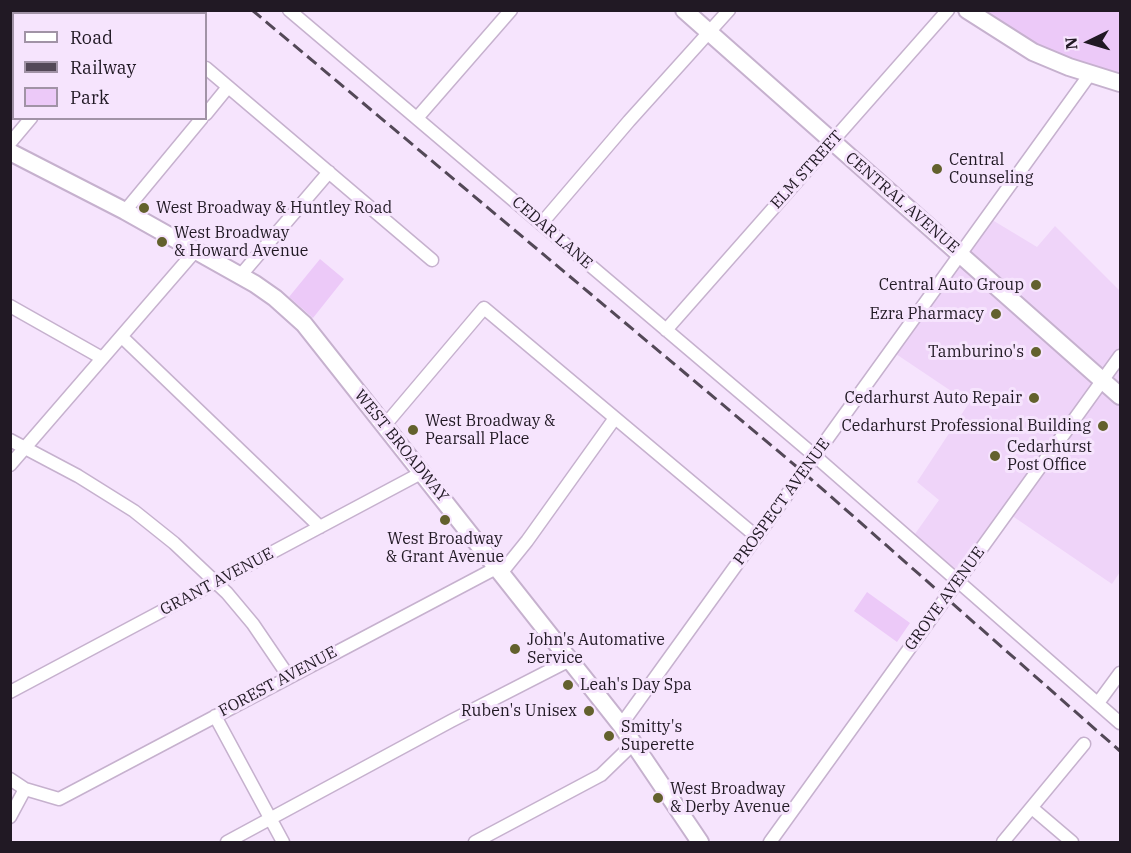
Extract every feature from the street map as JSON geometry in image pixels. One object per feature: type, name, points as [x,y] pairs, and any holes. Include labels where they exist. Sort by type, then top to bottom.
[{"type":"main road","name":"CENTRAL AVENUE","points":[[684,10],[1120,396]]},
{"type":"main road","points":[[967,10],[1033,52],[1120,83]]},
{"type":"main road","name":"WEST BROADWAY","points":[[10,152],[196,250],[275,298],[304,324],[500,569],[621,725],[700,843]]},
{"type":"street","points":[[417,118],[511,10]]},
{"type":"street","points":[[541,224],[629,121],[729,10]]},
{"type":"street","name":"ELM STREET","points":[[666,330],[948,10]]},
{"type":"street","name":"CEDAR LANE","points":[[291,11],[815,456],[1120,723]]},
{"type":"street","points":[[207,69],[432,260]]},
{"type":"street","name":"PROSPECT AVENUE","points":[[621,725],[1090,74]]},
{"type":"street","points":[[207,113],[228,87]]},
{"type":"street","points":[[10,143],[29,120]]},
{"type":"street","points":[[125,211],[200,120]]},
{"type":"street","points":[[240,276],[329,172]]},
{"type":"street","points":[[10,465],[196,250]]},
{"type":"street","points":[[10,306],[102,358]]},
{"type":"street","points":[[385,425],[484,308],[757,537]]},
{"type":"street","points":[[122,337],[320,527]]},
{"type":"street","name":"GROVE AVENUE","points":[[770,843],[1120,356]]},
{"type":"street","points":[[500,569],[527,541],[615,418]]},
{"type":"street","points":[[10,440],[78,476],[134,511],[174,543],[227,593],[253,624],[289,676]]},
{"type":"street","name":"GRANT AVENUE","points":[[10,692],[423,472]]},
{"type":"street","name":"FOREST AVENUE","points":[[26,789],[58,800],[289,676],[500,569]]},
{"type":"street","points":[[227,843],[570,660]]},
{"type":"street","points":[[1098,703],[1120,673]]},
{"type":"street","points":[[215,716],[283,843]]},
{"type":"street","points":[[475,843],[601,775],[634,743]]},
{"type":"street","points":[[1003,843],[1084,744]]},
{"type":"street","points":[[10,779],[26,789],[10,817]]},
{"type":"street","points":[[1032,808],[1072,843]]},
{"type":"shaded area","points":[[989,218],[1037,247],[1055,226],[1120,291],[1120,572],[1112,584],[1008,513],[955,583],[910,541],[939,500],[917,482],[969,403],[893,352]]},
{"type":"green space","points":[[973,11],[1120,11],[1120,81],[1071,67]]},
{"type":"green space","points":[[320,259],[344,279],[313,318],[289,297]]},
{"type":"green space","points":[[867,592],[910,623],[897,642],[854,611]]},
{"type":"railway","points":[[252,10],[803,472],[1120,751]]},
{"type":"place","name":"Central Counseling","points":[[937,169]]},
{"type":"place","name":"West Broadway & Huntley Road","points":[[144,208]]},
{"type":"place","name":"West Broadway & Howard Avenue","points":[[162,242]]},
{"type":"place","name":"Central Auto Group","points":[[1036,285]]},
{"type":"place","name":"Ezra Pharmacy","points":[[996,314]]},
{"type":"place","name":"Tamburino's","points":[[1036,352]]},
{"type":"place","name":"Cedarhurst Auto Repair","points":[[1034,398]]},
{"type":"place","name":"Cedarhurst Professional Building","points":[[1103,426]]},
{"type":"place","name":"West Broadway & Pearsall Place","points":[[413,430]]},
{"type":"place","name":"Cedarhurst Post Office","points":[[995,456]]},
{"type":"place","name":"West Broadway & Grant Avenue","points":[[445,520]]},
{"type":"place","name":"John's Automative Service","points":[[515,649]]},
{"type":"place","name":"Leah's Day Spa","points":[[568,685]]},
{"type":"place","name":"Ruben's Unisex","points":[[589,711]]},
{"type":"place","name":"Smitty's Superette","points":[[609,736]]},
{"type":"place","name":"West Broadway & Derby Avenue","points":[[658,798]]}]
